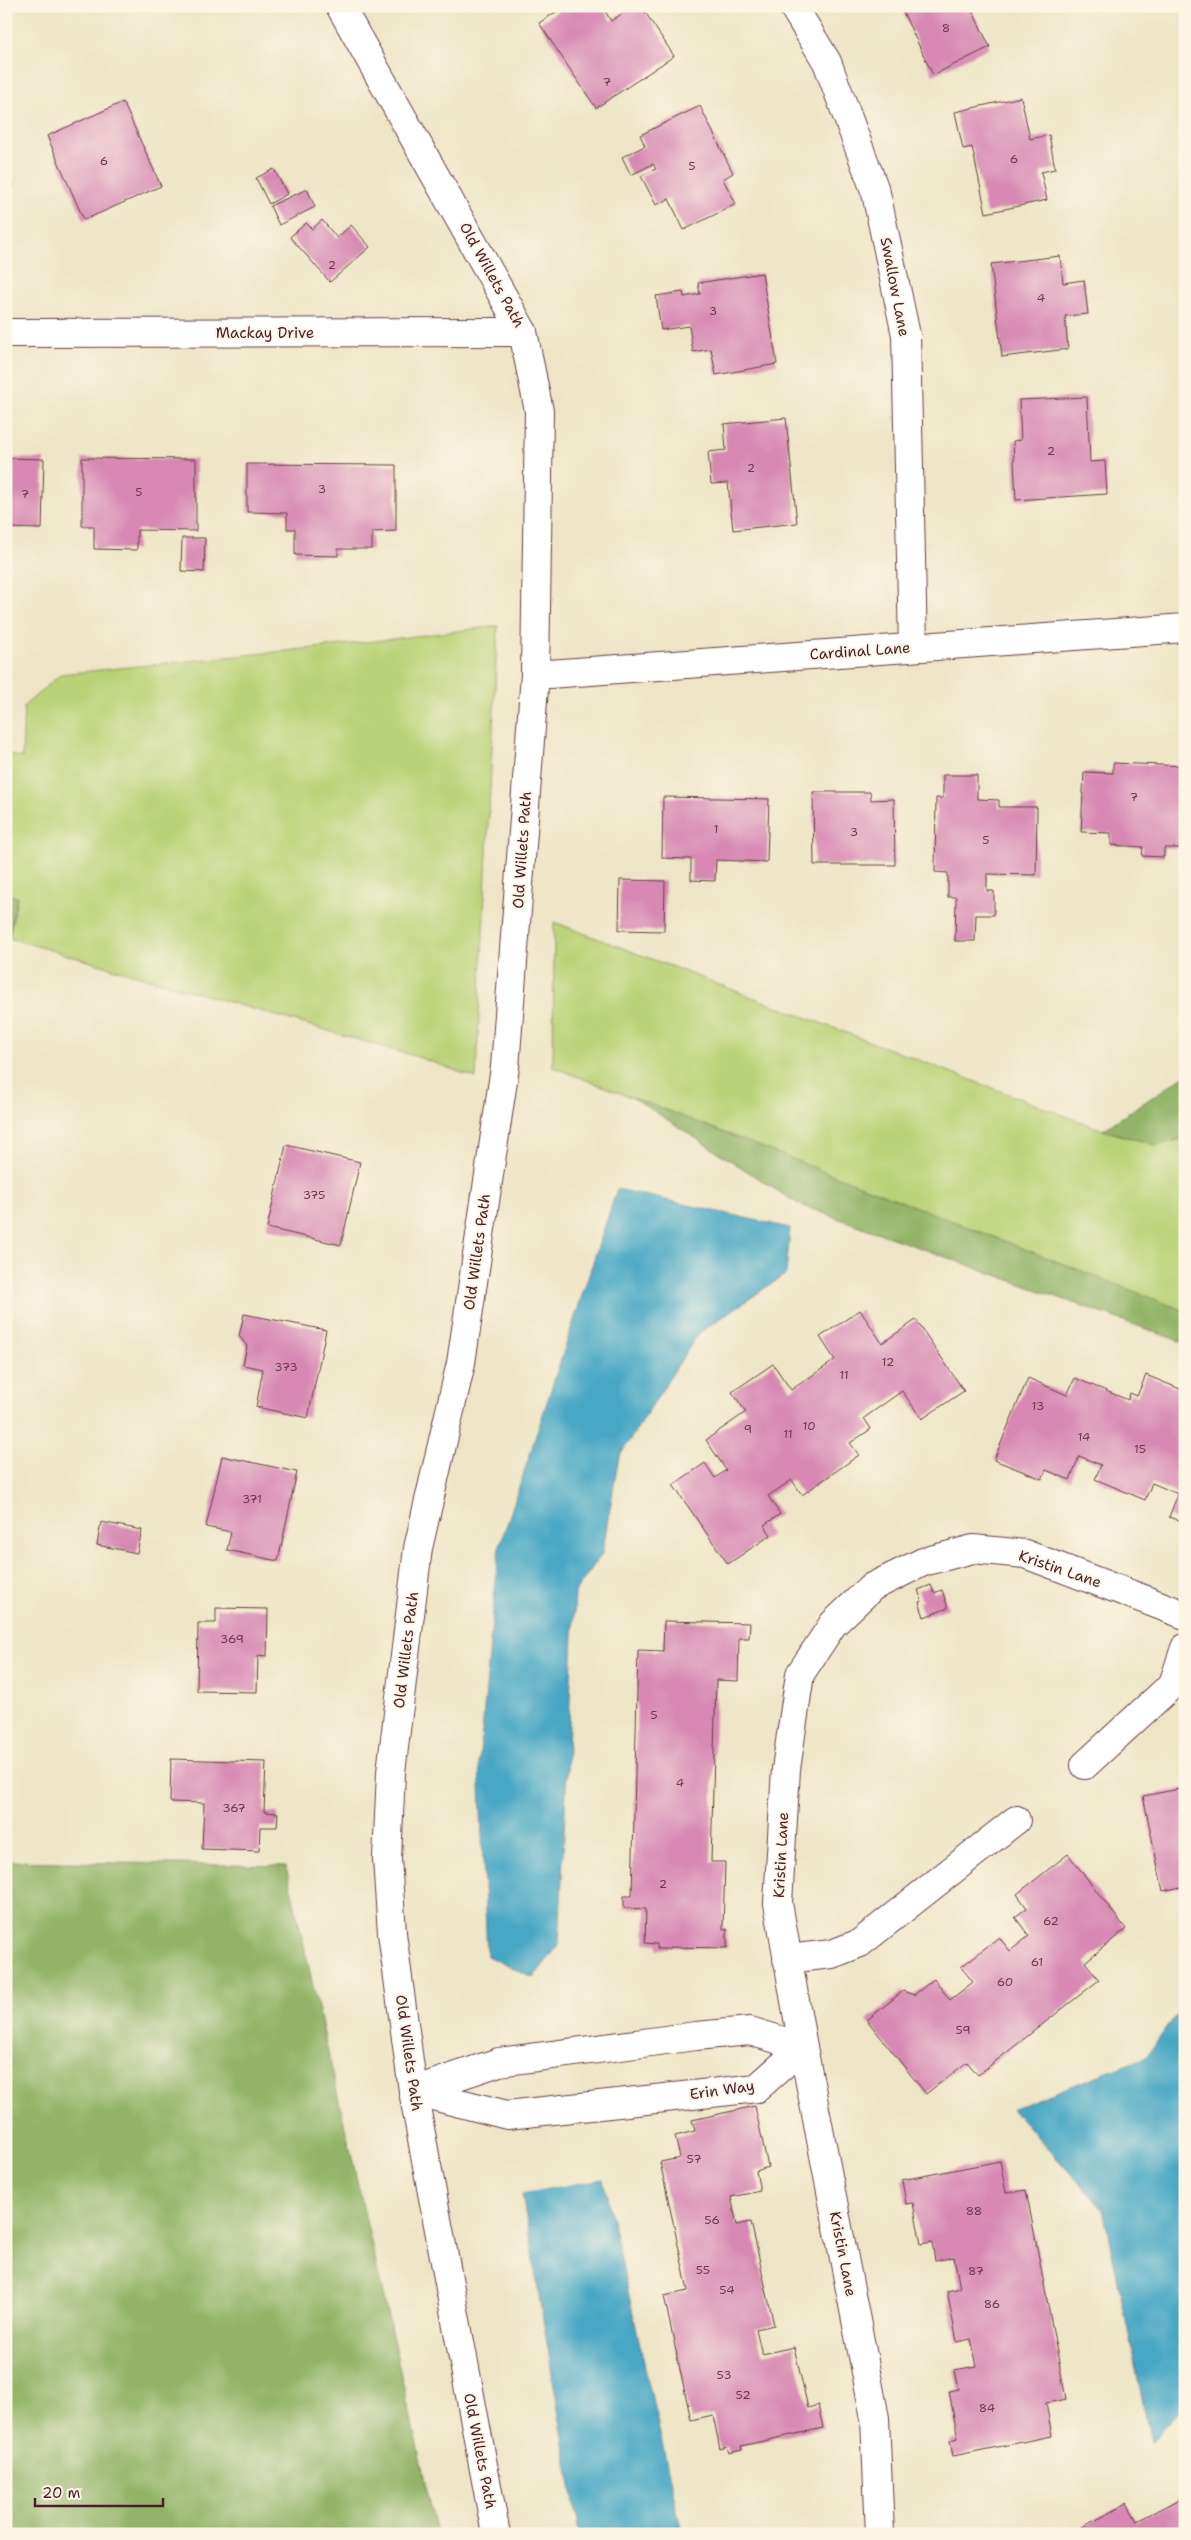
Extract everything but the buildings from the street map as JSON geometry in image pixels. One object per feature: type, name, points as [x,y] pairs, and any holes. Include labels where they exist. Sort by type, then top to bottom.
[{"type":"street","name":"Old Willets Path","points":[[340,6],[523,332],[540,410],[535,676],[505,1067],[461,1364],[418,1548],[391,1772],[387,1859],[392,1923],[413,2091],[496,2534]]},
{"type":"street","name":"Swallow Lane","points":[[793,6],[827,62],[876,193],[906,336],[913,647]]},
{"type":"street","name":"Mackay Drive","points":[[6,333],[523,332]]},
{"type":"street","name":"Cardinal Lane","points":[[535,676],[1185,628]]},
{"type":"street","name":"Kristin Lane","points":[[880,2534],[875,2418],[803,2047],[778,1903],[786,1769],[800,1674],[833,1624],[872,1588],[923,1562],[973,1549],[1025,1554],[1185,1615]]},
{"type":"street","points":[[1085,1766],[1173,1684],[1185,1648]]},
{"type":"street","points":[[788,1959],[832,1954],[860,1943],[1016,1820]]},
{"type":"street","points":[[413,2091],[499,2062],[696,2036],[750,2031],[803,2047]]},
{"type":"street","name":"Erin Way","points":[[413,2091],[507,2115],[757,2088],[803,2047]]},
{"type":"green space","points":[[498,626],[476,1078],[421,1058],[9,938],[17,898],[6,894],[6,753],[22,758],[24,706],[61,674],[334,646]]},
{"type":"green space","points":[[6,894],[17,897],[6,950]]},
{"type":"green space","points":[[554,922],[1103,1130],[1156,1145],[1185,1138],[1185,1312],[553,1067]]},
{"type":"green space","points":[[1185,1075],[1185,1138],[1156,1145],[1103,1130]]},
{"type":"green space","points":[[632,1097],[1185,1311],[1185,1343],[798,1204]]},
{"type":"green space","points":[[6,1861],[286,1866],[437,2534],[6,2534]]},
{"type":"water","points":[[617,1189],[790,1228],[786,1274],[698,1334],[619,1457],[602,1554],[575,1592],[559,1945],[533,1978],[487,1956],[479,1763],[499,1548]]},
{"type":"water","points":[[1185,2002],[1185,2405],[1151,2442],[1103,2209],[1012,2109],[1146,2057]]},
{"type":"water","points":[[603,2179],[681,2528],[673,2534],[579,2534],[522,2194]]}]
